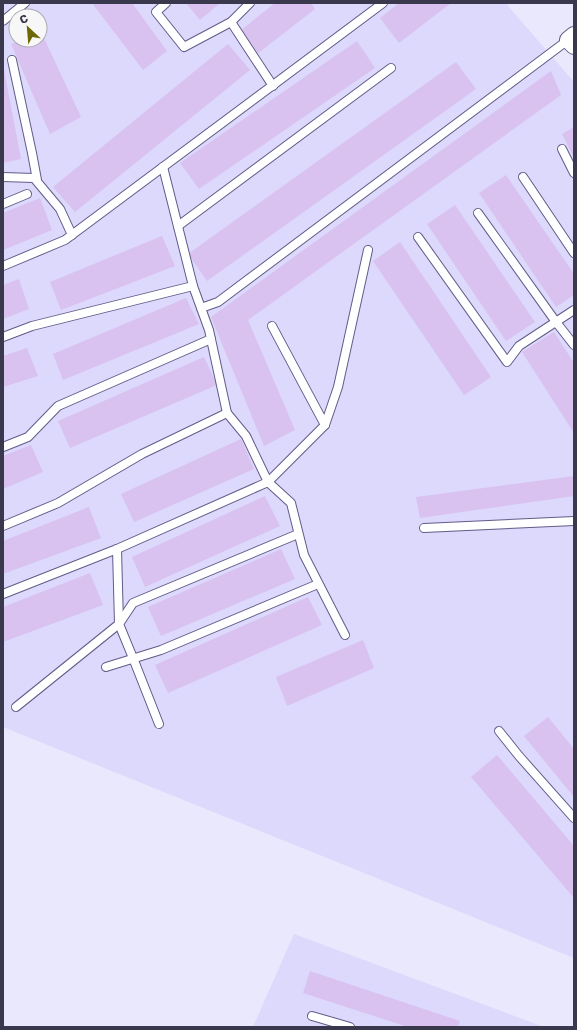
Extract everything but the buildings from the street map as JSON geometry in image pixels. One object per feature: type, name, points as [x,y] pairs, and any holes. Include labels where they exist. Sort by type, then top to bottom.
[{"type":"lane","points":[[5,18],[26,3]]},
{"type":"lane","points":[[166,3],[156,12],[184,47],[231,22],[250,3]]},
{"type":"lane","points":[[3,266],[65,240],[383,3]]},
{"type":"lane","points":[[231,22],[273,86]]},
{"type":"lane","points":[[201,308],[218,302],[572,40]]},
{"type":"lane","points":[[12,60],[32,153],[36,180]]},
{"type":"lane","points":[[178,226],[391,68]]},
{"type":"lane","points":[[562,149],[574,173]]},
{"type":"lane","points":[[163,167],[193,286],[209,330],[227,413],[246,436],[268,482],[291,503],[304,555],[345,635]]},
{"type":"lane","points":[[523,177],[574,253]]},
{"type":"lane","points":[[3,178],[34,178],[60,209],[72,235]]},
{"type":"lane","points":[[3,204],[26,194]]},
{"type":"lane","points":[[478,213],[574,345]]},
{"type":"lane","points":[[418,236],[507,362],[519,346],[574,310]]},
{"type":"lane","points":[[3,594],[117,549],[268,482],[325,425],[338,387],[368,250]]},
{"type":"lane","points":[[3,337],[32,326],[193,286]]},
{"type":"lane","points":[[272,326],[325,425]]},
{"type":"lane","points":[[3,447],[28,437],[58,406],[211,339]]},
{"type":"lane","points":[[3,526],[58,504],[142,454],[227,413]]},
{"type":"lane","points":[[424,528],[574,521]]},
{"type":"lane","points":[[16,707],[118,624],[133,603],[298,534]]},
{"type":"lane","points":[[117,549],[118,624],[159,724]]},
{"type":"lane","points":[[106,666],[161,650],[318,584]]},
{"type":"lane","points":[[499,731],[574,818]]},
{"type":"lane","points":[[312,1016],[350,1027]]},
{"type":"shaded area","points":[[3,3],[508,3],[508,6],[574,82],[574,958],[3,727]]},
{"type":"shaded area","points":[[294,934],[544,1027],[253,1027]]}]
